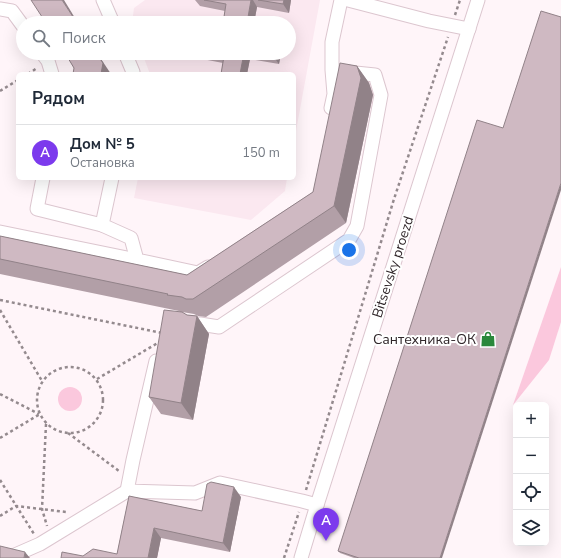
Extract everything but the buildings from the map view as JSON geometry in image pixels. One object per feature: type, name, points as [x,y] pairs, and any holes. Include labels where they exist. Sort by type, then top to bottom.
[{"type":"street","points":[[103,0],[110,16]]},
{"type":"street","points":[[329,116],[334,94],[332,42],[341,0]]},
{"type":"street","points":[[348,0],[429,21],[468,29]]},
{"type":"street","name":"Bitsevsky proezd","points":[[301,558],[478,0]]},
{"type":"street","points":[[0,9],[12,11],[16,16]]},
{"type":"street","points":[[47,60],[51,72]]},
{"type":"street","points":[[128,60],[133,72]]},
{"type":"street","points":[[193,322],[219,327],[349,240],[357,226],[381,95],[375,75],[332,70]]},
{"type":"street","points":[[43,180],[37,209],[102,225],[130,238],[137,260]]},
{"type":"street","points":[[102,225],[112,180]]},
{"type":"street","points":[[0,232],[198,273],[218,261]]},
{"type":"street","points":[[8,558],[40,544],[86,515],[128,485],[162,337]]},
{"type":"street","points":[[128,485],[195,493],[220,483],[317,505]]},
{"type":"path","points":[[284,558],[394,199],[460,0]]},
{"type":"path","points":[[0,91],[16,81]]},
{"type":"path","points":[[0,300],[162,337]]},
{"type":"path","points":[[0,310],[42,381]]},
{"type":"path","points":[[97,379],[162,337]]},
{"type":"path","points":[[69,366],[79,367],[89,372],[97,379],[102,388],[104,398],[103,408],[98,419],[90,427],[79,432],[67,433],[56,430],[46,423],[40,414],[37,403],[38,391],[42,381],[49,373],[58,368],[69,366]]},
{"type":"path","points":[[0,394],[40,414]]},
{"type":"path","points":[[0,438],[40,414]]},
{"type":"path","points":[[46,423],[42,509],[51,537]]},
{"type":"path","points":[[67,433],[128,485]]},
{"type":"path","points":[[0,480],[40,544]]},
{"type":"path","points":[[0,516],[16,506],[86,515]]},
{"type":"shaded area","points":[[145,0],[320,0],[296,131],[296,72],[149,72],[145,60],[296,60],[296,16],[133,16],[134,8]]},
{"type":"shaded area","points":[[138,180],[287,180],[285,191],[251,220],[134,198]]},
{"type":"shaded area","points":[[561,267],[561,322],[549,360],[514,402]]},
{"type":"shaded area","points":[[70,387],[75,388],[81,394],[81,404],[75,410],[70,411],[65,410],[59,404],[58,399],[59,394],[65,388]]},
{"type":"place","name":"Сантехника-ОК","points":[[488,339]]},
{"type":"place","name":"Дом № 5","points":[[326,541]]}]
